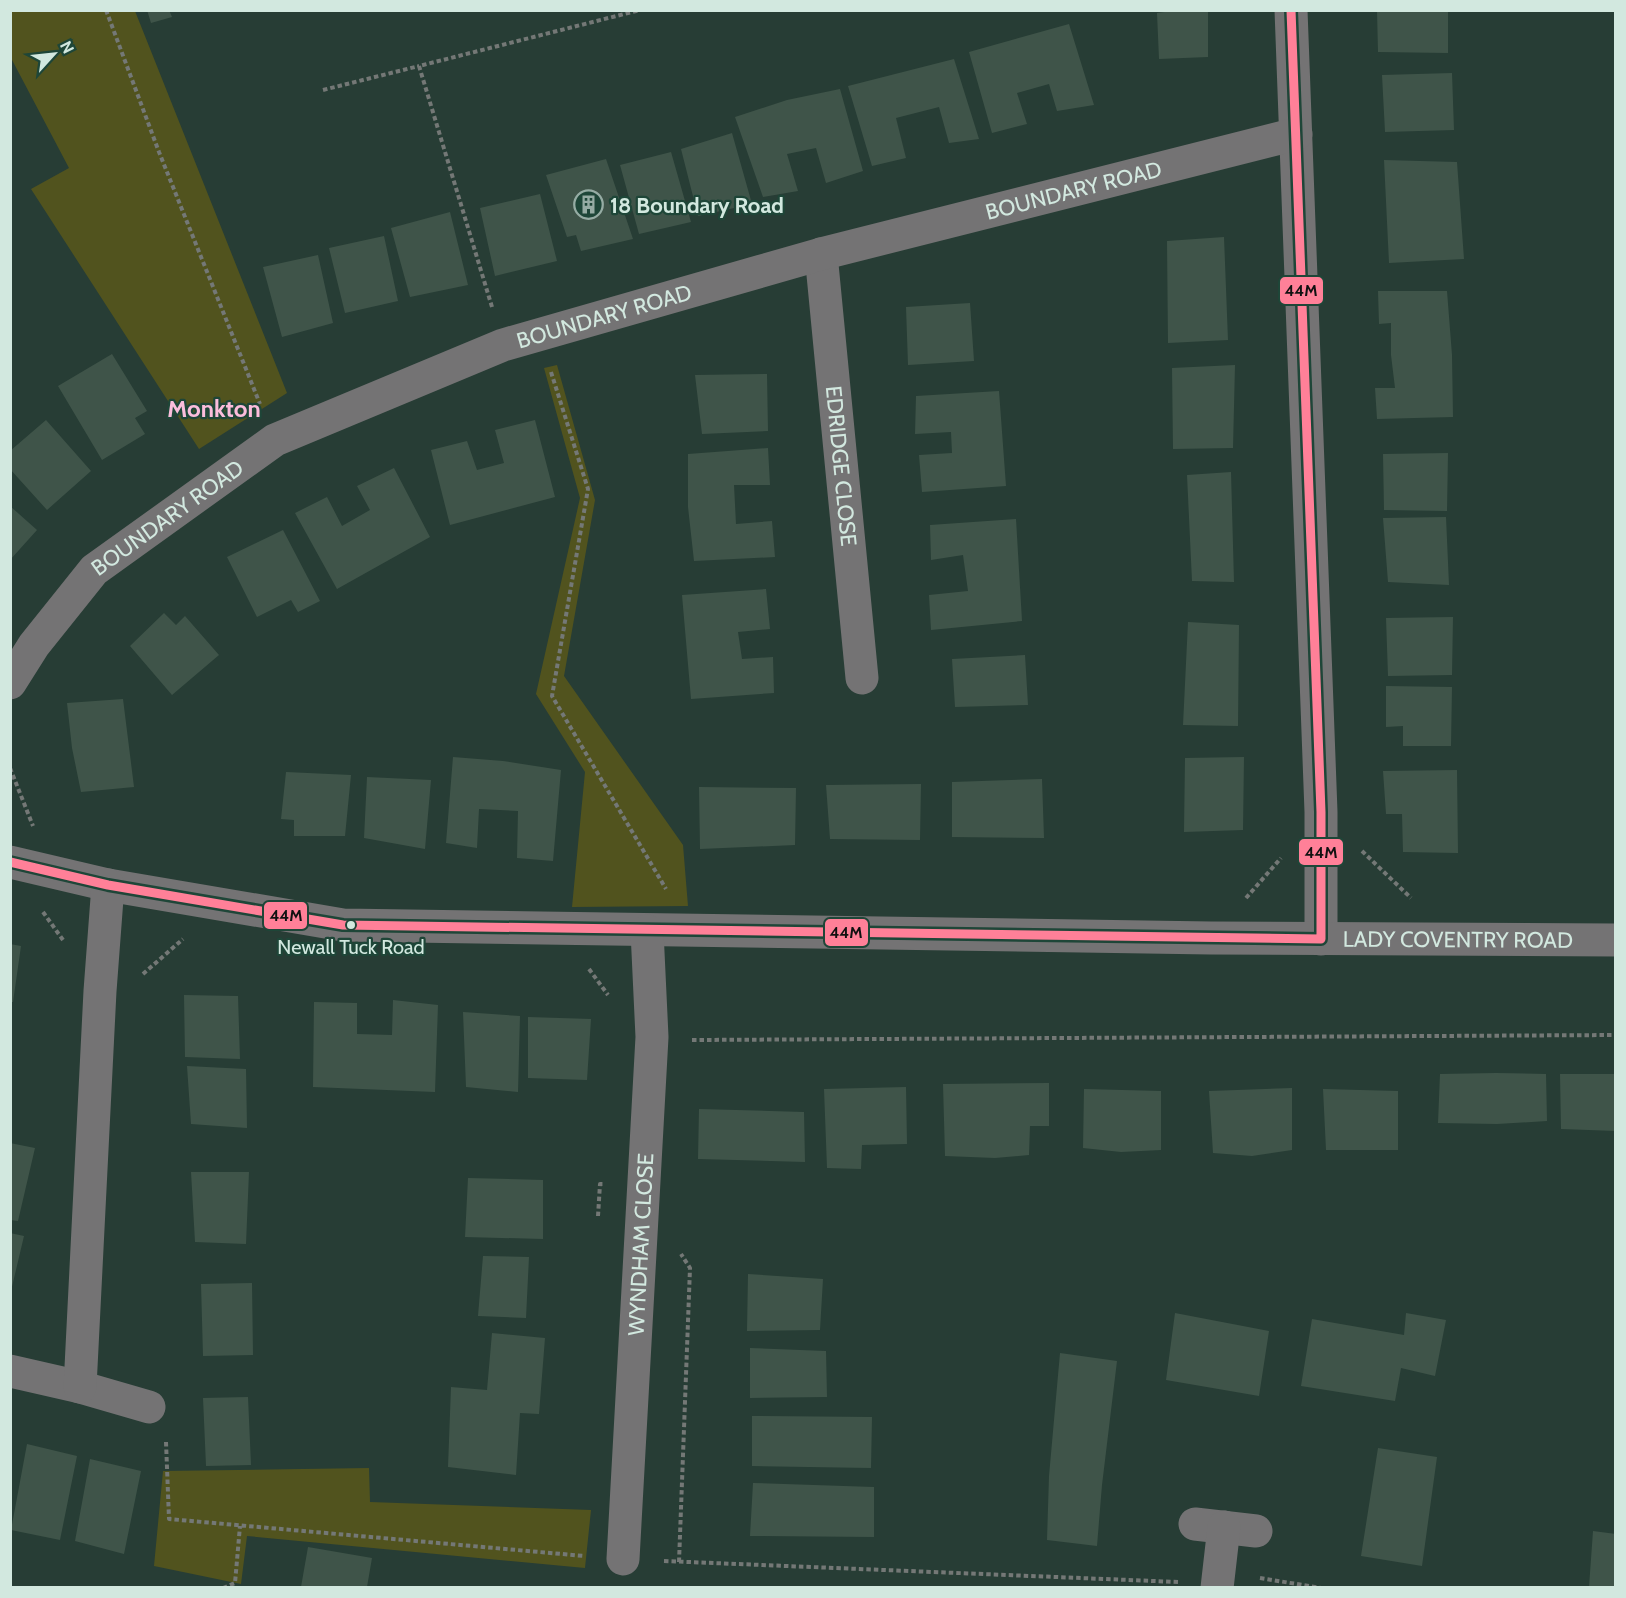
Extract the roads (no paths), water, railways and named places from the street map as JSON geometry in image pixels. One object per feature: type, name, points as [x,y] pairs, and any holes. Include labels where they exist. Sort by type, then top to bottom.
[{"type":"street","points":[[1291,10],[1321,812],[1321,939]]},
{"type":"street","name":"BOUNDARY ROAD","points":[[10,683],[34,645],[94,570],[275,440],[503,345],[821,254],[1296,134]]},
{"type":"street","name":"EDRIDGE CLOSE","points":[[821,254],[862,678]]},
{"type":"street","name":"LADY COVENTRY ROAD","points":[[10,862],[108,885],[343,925],[1211,938],[1616,940]]},
{"type":"street","points":[[80,1387],[100,991],[108,885]]},
{"type":"street","name":"WYNDHAM CLOSE","points":[[623,1559],[652,1037],[647,931]]},
{"type":"street","points":[[10,1371],[80,1387],[149,1407]]},
{"type":"street","points":[[1217,1582],[1210,1525],[1256,1531]]},
{"type":"place","name":"18 Boundary Road","points":[[589,205]]},
{"type":"place","name":"Newall Tuck Road","points":[[351,925]]},
{"type":"district","name":"Monkton","points":[[214,409]]}]
